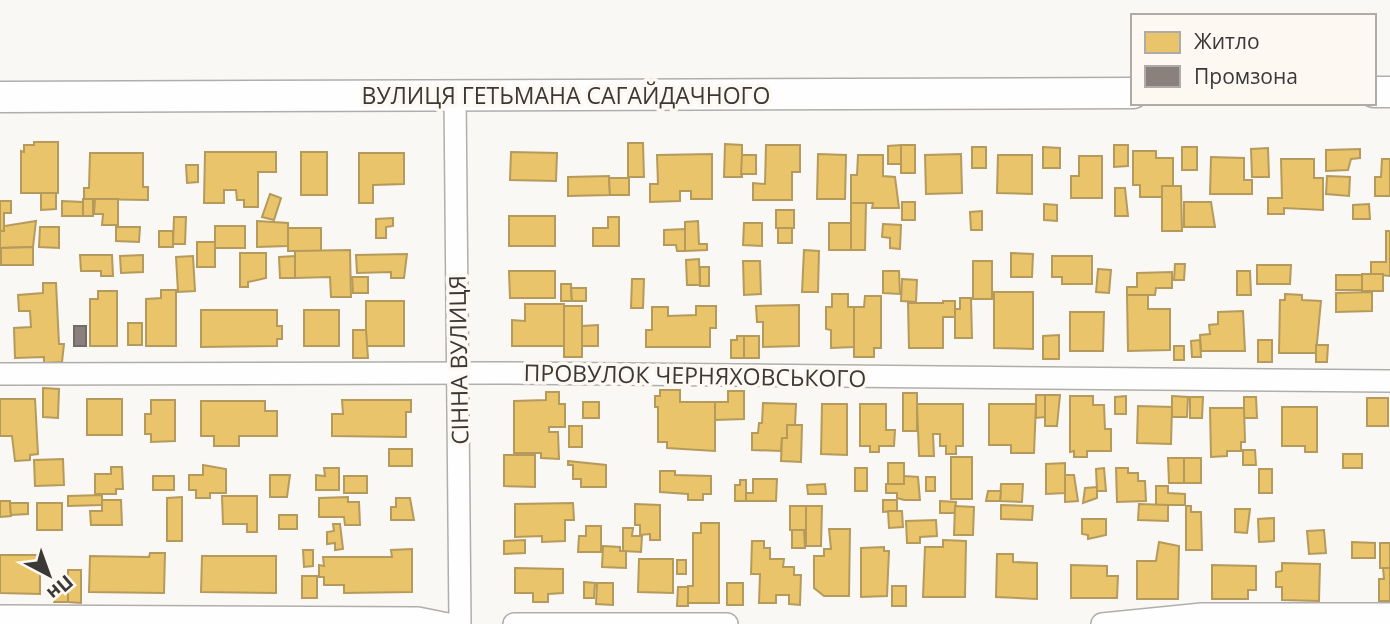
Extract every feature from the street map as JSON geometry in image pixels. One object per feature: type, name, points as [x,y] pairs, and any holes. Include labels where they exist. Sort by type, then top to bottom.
[{"type":"main road","name":"ВУЛИЦЯ ГЕТЬМАНА САГАЙДАЧНОГО","points":[[0,97],[1131,93]]},
{"type":"street","name":"СІННА ВУЛИЦЯ","points":[[455,95],[460,624]]},
{"type":"street","name":"ПРОВУЛОК ЧЕРНЯХОВСЬКОГО","points":[[0,374],[458,373],[1390,381]]},
{"type":"street","points":[[1102,624],[1390,614]]},
{"type":"street","points":[[0,616],[418,618],[447,624]]},
{"type":"street","points":[[514,624],[727,624]]},
{"type":"building: Житло","points":[[34,142],[58,142],[58,193],[21,193],[21,151],[24,152],[24,145],[34,145]]},
{"type":"building: Житло","points":[[628,143],[643,143],[644,177],[628,177]]},
{"type":"building: Житло","points":[[725,144],[742,145],[742,177],[724,177]]},
{"type":"building: Житло","points":[[766,145],[800,145],[800,172],[792,172],[792,200],[753,200],[753,183],[765,184]]},
{"type":"building: Житло","points":[[901,145],[915,145],[915,173],[901,173]]},
{"type":"building: Житло","points":[[901,145],[901,164],[888,164],[888,146]]},
{"type":"building: Житло","points":[[1114,145],[1128,145],[1128,166],[1114,167]]},
{"type":"building: Житло","points":[[972,147],[986,147],[986,168],[972,168]]},
{"type":"building: Житло","points":[[1043,147],[1060,148],[1060,168],[1043,168]]},
{"type":"building: Житло","points":[[1182,147],[1197,147],[1197,170],[1182,170]]},
{"type":"building: Житло","points":[[1268,148],[1269,177],[1252,177],[1251,149]]},
{"type":"building: Житло","points":[[1360,149],[1360,158],[1351,159],[1348,170],[1326,171],[1326,150]]},
{"type":"building: Житло","points":[[1133,151],[1156,151],[1156,158],[1173,158],[1173,186],[1162,186],[1162,197],[1140,197],[1140,185],[1133,185]]},
{"type":"building: Житло","points":[[205,152],[276,152],[276,172],[258,172],[258,207],[244,207],[244,200],[237,200],[236,190],[224,190],[224,203],[204,203]]},
{"type":"building: Житло","points":[[301,152],[327,152],[327,195],[301,195]]},
{"type":"building: Житло","points":[[511,152],[557,153],[556,181],[510,180]]},
{"type":"building: Житло","points":[[90,153],[143,153],[143,187],[148,187],[148,200],[84,199],[84,188],[89,188]]},
{"type":"building: Житло","points":[[359,153],[404,153],[404,184],[373,185],[373,203],[359,203]]},
{"type":"building: Житло","points":[[712,154],[712,199],[691,199],[691,191],[680,191],[680,201],[650,202],[650,184],[658,184],[657,155]]},
{"type":"building: Житло","points":[[818,154],[846,155],[845,199],[817,199]]},
{"type":"building: Житло","points":[[961,154],[962,193],[926,194],[925,155]]},
{"type":"building: Житло","points":[[742,155],[756,155],[756,174],[741,174]]},
{"type":"building: Житло","points":[[858,155],[883,155],[883,176],[895,177],[899,208],[872,208],[873,203],[851,203],[851,175],[857,175]]},
{"type":"building: Житло","points":[[998,155],[1032,155],[1032,194],[997,193]]},
{"type":"building: Житло","points":[[1079,156],[1102,156],[1102,198],[1071,198],[1071,176],[1079,176]]},
{"type":"building: Житло","points":[[1211,157],[1244,158],[1244,180],[1252,180],[1252,194],[1210,194]]},
{"type":"building: Житло","points":[[1281,159],[1314,159],[1314,178],[1323,178],[1323,210],[1284,208],[1284,214],[1268,214],[1268,198],[1282,198]]},
{"type":"building: Житло","points":[[1382,159],[1390,159],[1390,196],[1375,196],[1375,177],[1381,177]]},
{"type":"building: Житло","points":[[186,165],[198,165],[198,182],[187,183]]},
{"type":"building: Житло","points":[[609,176],[610,195],[568,196],[568,177]]},
{"type":"building: Житло","points":[[1327,176],[1350,177],[1349,196],[1326,194]]},
{"type":"building: Житло","points":[[609,178],[629,178],[629,195],[610,195]]},
{"type":"building: Житло","points":[[1162,186],[1181,186],[1182,231],[1162,231]]},
{"type":"building: Житло","points":[[1115,188],[1125,188],[1128,216],[1115,216]]},
{"type":"building: Житло","points":[[41,193],[56,193],[56,209],[41,210]]},
{"type":"building: Житло","points":[[270,194],[281,198],[274,220],[262,217]]},
{"type":"building: Житло","points":[[83,199],[93,199],[93,216],[83,216]]},
{"type":"building: Житло","points":[[95,199],[118,199],[118,225],[102,225],[103,214],[94,214]]},
{"type":"building: Житло","points":[[0,201],[11,201],[11,213],[4,213],[4,231],[0,231]]},
{"type":"building: Житло","points":[[62,201],[83,202],[83,216],[62,216]]},
{"type":"building: Житло","points":[[902,202],[915,202],[915,220],[902,220]]},
{"type":"building: Житло","points":[[1184,202],[1211,202],[1215,227],[1184,227]]},
{"type":"building: Житло","points":[[851,203],[866,203],[865,250],[851,250]]},
{"type":"building: Житло","points":[[1044,204],[1057,205],[1057,221],[1044,220]]},
{"type":"building: Житло","points":[[1369,204],[1370,219],[1353,219],[1353,205]]},
{"type":"building: Житло","points":[[776,210],[794,210],[794,228],[776,228]]},
{"type":"building: Житло","points":[[982,211],[982,230],[971,230],[970,212]]},
{"type":"building: Житло","points":[[509,216],[555,216],[555,246],[509,246]]},
{"type":"building: Житло","points":[[174,217],[186,217],[185,244],[173,244]]},
{"type":"building: Житло","points":[[608,217],[619,217],[619,246],[593,246],[593,228],[608,228]]},
{"type":"building: Житло","points":[[393,218],[393,226],[386,227],[386,238],[376,238],[376,219]]},
{"type":"building: Житло","points":[[36,221],[33,247],[0,248],[0,231],[4,231],[4,226]]},
{"type":"building: Житло","points":[[257,221],[288,223],[288,246],[257,247]]},
{"type":"building: Житло","points":[[698,221],[699,244],[707,244],[707,250],[685,251],[685,222]]},
{"type":"building: Житло","points":[[744,223],[762,223],[762,246],[743,245]]},
{"type":"building: Житло","points":[[829,223],[851,223],[851,250],[829,250]]},
{"type":"building: Житло","points":[[883,224],[901,225],[900,249],[890,248],[890,238],[882,237]]},
{"type":"building: Житло","points":[[215,226],[245,226],[245,248],[215,248]]},
{"type":"building: Житло","points":[[40,227],[59,227],[59,248],[39,247]]},
{"type":"building: Житло","points":[[116,227],[140,227],[139,242],[116,241]]},
{"type":"building: Житло","points":[[288,228],[321,228],[321,251],[288,251]]},
{"type":"building: Житло","points":[[778,228],[792,228],[792,243],[778,243]]},
{"type":"building: Житло","points":[[685,229],[685,251],[677,251],[676,245],[664,245],[664,230]]},
{"type":"building: Житло","points":[[159,231],[173,231],[173,247],[159,247]]},
{"type":"building: Житло","points":[[1386,231],[1390,231],[1390,276],[1371,274],[1371,262],[1386,262]]},
{"type":"building: Житло","points":[[197,242],[215,242],[215,267],[197,267]]},
{"type":"building: Житло","points":[[33,247],[33,265],[1,265],[1,248]]},
{"type":"building: Житло","points":[[350,250],[351,297],[331,297],[330,277],[295,278],[295,251]]},
{"type":"building: Житло","points":[[804,250],[819,251],[818,292],[802,292]]},
{"type":"building: Житло","points":[[240,253],[266,253],[266,278],[248,282],[248,287],[240,287]]},
{"type":"building: Житло","points":[[1011,253],[1033,254],[1032,277],[1011,277]]},
{"type":"building: Житло","points":[[407,254],[404,278],[391,278],[391,272],[357,273],[356,255]]},
{"type":"building: Житло","points":[[80,255],[112,255],[113,276],[101,276],[101,271],[81,271]]},
{"type":"building: Житло","points":[[143,255],[143,272],[121,273],[120,256]]},
{"type":"building: Житло","points":[[193,256],[195,291],[178,292],[176,257]]},
{"type":"building: Житло","points":[[295,256],[295,278],[280,278],[279,257]]},
{"type":"building: Житло","points":[[1052,256],[1092,256],[1092,284],[1062,284],[1062,277],[1052,277]]},
{"type":"building: Житло","points":[[699,259],[700,285],[687,285],[686,260]]},
{"type":"building: Житло","points":[[743,261],[760,261],[761,294],[744,295]]},
{"type":"building: Житло","points":[[973,261],[992,261],[992,299],[973,299]]},
{"type":"building: Житло","points":[[1175,264],[1185,264],[1184,280],[1174,280]]},
{"type":"building: Житло","points":[[1257,265],[1291,265],[1290,284],[1257,284]]},
{"type":"building: Житло","points":[[700,267],[709,267],[709,286],[700,286]]},
{"type":"building: Житло","points":[[1098,269],[1111,270],[1109,293],[1096,292]]},
{"type":"building: Житло","points":[[509,271],[555,271],[555,298],[510,298]]},
{"type":"building: Житло","points":[[883,271],[899,271],[900,294],[883,293]]},
{"type":"building: Житло","points":[[1237,271],[1250,271],[1251,295],[1237,295]]},
{"type":"building: Житло","points":[[1172,272],[1172,288],[1156,288],[1155,295],[1127,295],[1127,287],[1137,287],[1137,273]]},
{"type":"building: Житло","points":[[1362,274],[1383,274],[1383,291],[1362,291]]},
{"type":"building: Житло","points":[[1336,275],[1362,275],[1362,290],[1336,290]]},
{"type":"building: Житло","points":[[352,277],[368,277],[368,293],[353,293]]},
{"type":"building: Житло","points":[[632,279],[644,279],[643,308],[631,308]]},
{"type":"building: Житло","points":[[902,279],[917,280],[916,302],[901,301]]},
{"type":"building: Житло","points":[[43,283],[56,283],[59,344],[64,344],[62,362],[44,363],[44,357],[15,358],[14,328],[31,327],[30,311],[19,311],[18,295],[43,293]]},
{"type":"building: Житло","points":[[561,284],[571,284],[572,301],[561,301]]},
{"type":"building: Житло","points":[[571,288],[586,288],[586,301],[572,301]]},
{"type":"building: Житло","points":[[161,290],[176,290],[176,346],[146,346],[146,299],[161,298]]},
{"type":"building: Житло","points":[[98,291],[117,291],[117,346],[90,346],[90,299],[98,299]]},
{"type":"building: Житло","points":[[994,292],[1033,292],[1033,349],[994,348]]},
{"type":"building: Житло","points":[[1372,292],[1372,311],[1336,312],[1336,293]]},
{"type":"building: Житло","points":[[832,294],[848,294],[848,307],[854,307],[854,347],[831,348],[831,330],[826,329],[826,307],[832,307]]},
{"type":"building: Житло","points":[[1285,294],[1302,295],[1302,300],[1321,301],[1316,353],[1279,353],[1280,300],[1285,300]]},
{"type":"building: Житло","points":[[1127,295],[1148,295],[1148,309],[1170,309],[1170,350],[1128,351]]},
{"type":"building: Житло","points":[[865,296],[881,296],[881,348],[874,348],[874,357],[854,357],[854,307],[864,307]]},
{"type":"building: Житло","points":[[960,298],[971,298],[972,338],[955,338],[955,309],[960,309]]},
{"type":"building: Житло","points":[[366,301],[404,301],[404,346],[366,346]]},
{"type":"building: Житло","points":[[955,301],[955,317],[943,317],[943,348],[909,348],[908,303]]},
{"type":"building: Житло","points":[[525,304],[564,304],[564,346],[512,346],[512,320],[525,321]]},
{"type":"building: Житло","points":[[799,305],[799,346],[763,347],[763,322],[757,322],[756,306]]},
{"type":"building: Житло","points":[[564,306],[582,306],[582,357],[564,357]]},
{"type":"building: Житло","points":[[696,306],[716,306],[716,328],[710,328],[710,347],[646,347],[646,330],[652,330],[652,307],[668,307],[668,316],[696,315]]},
{"type":"building: Житло","points":[[201,310],[277,310],[277,326],[282,326],[282,339],[277,339],[277,346],[201,347]]},
{"type":"building: Житло","points":[[304,310],[339,310],[339,346],[304,346]]},
{"type":"building: Житло","points":[[1243,311],[1245,351],[1201,351],[1200,335],[1210,334],[1209,325],[1218,324],[1218,312]]},
{"type":"building: Житло","points":[[1070,312],[1104,312],[1103,351],[1070,351]]},
{"type":"building: Житло","points":[[128,323],[142,323],[142,345],[128,345]]},
{"type":"building: Житло","points":[[598,325],[598,346],[582,346],[582,326]]},
{"type":"building: Житло","points":[[353,330],[366,330],[368,358],[353,358]]},
{"type":"building: Житло","points":[[1059,335],[1059,359],[1043,359],[1043,336]]},
{"type":"building: Житло","points":[[737,336],[744,336],[744,358],[731,358],[731,340],[737,340]]},
{"type":"building: Житло","points":[[744,336],[759,336],[759,358],[744,358]]},
{"type":"building: Житло","points":[[1200,340],[1201,357],[1192,357],[1191,341]]},
{"type":"building: Житло","points":[[1258,340],[1272,340],[1272,362],[1258,362]]},
{"type":"building: Житло","points":[[1316,345],[1328,345],[1327,362],[1316,362]]},
{"type":"building: Житло","points":[[1174,346],[1184,346],[1184,360],[1174,360]]},
{"type":"building: Житло","points":[[43,388],[59,389],[58,418],[43,417]]},
{"type":"building: Житло","points":[[660,390],[680,390],[680,402],[715,402],[715,451],[667,448],[667,442],[658,442],[658,407],[655,407],[655,396],[660,396]]},
{"type":"building: Житло","points":[[728,391],[744,391],[744,419],[715,420],[715,402],[728,402]]},
{"type":"building: Житло","points":[[546,392],[559,392],[559,404],[565,404],[565,427],[549,427],[549,432],[558,432],[559,459],[541,458],[541,453],[514,453],[514,401],[546,400]]},
{"type":"building: Житло","points":[[903,393],[917,393],[917,431],[903,431]]},
{"type":"building: Житло","points":[[1036,395],[1045,395],[1045,417],[1036,418]]},
{"type":"building: Житло","points":[[1045,395],[1060,395],[1057,426],[1045,426]]},
{"type":"building: Житло","points":[[1070,396],[1093,396],[1093,405],[1104,405],[1105,429],[1111,429],[1111,451],[1087,451],[1087,457],[1074,457],[1074,451],[1070,452]]},
{"type":"building: Житло","points":[[1126,396],[1126,414],[1115,414],[1115,397]]},
{"type":"building: Житло","points":[[1172,396],[1188,397],[1187,417],[1172,417]]},
{"type":"building: Житло","points":[[1190,397],[1203,397],[1202,418],[1190,418]]},
{"type":"building: Житло","points":[[1244,397],[1256,397],[1257,418],[1244,418]]},
{"type":"building: Житло","points":[[1367,398],[1388,398],[1388,426],[1367,426]]},
{"type":"building: Житло","points":[[0,399],[35,399],[38,454],[30,455],[30,460],[15,461],[12,436],[0,436]]},
{"type":"building: Житло","points":[[87,399],[122,399],[122,435],[87,435]]},
{"type":"building: Житло","points":[[151,400],[175,400],[175,441],[151,442],[151,434],[145,434],[145,414],[151,414]]},
{"type":"building: Житло","points":[[342,400],[411,400],[411,412],[406,412],[406,437],[332,436],[332,414],[343,414]]},
{"type":"building: Житло","points":[[201,401],[265,401],[265,411],[277,411],[277,436],[239,436],[239,446],[214,446],[214,436],[201,436]]},
{"type":"building: Житло","points":[[583,402],[599,402],[599,418],[583,418]]},
{"type":"building: Житло","points":[[763,403],[796,404],[795,425],[787,425],[787,438],[782,438],[781,451],[752,450],[752,433],[758,433],[759,423],[762,423]]},
{"type":"building: Житло","points":[[822,404],[847,404],[847,455],[821,454]]},
{"type":"building: Житло","points":[[860,404],[886,404],[886,430],[895,430],[894,446],[879,446],[879,452],[870,452],[870,446],[860,446]]},
{"type":"building: Житло","points":[[917,404],[963,404],[963,446],[956,446],[956,454],[946,454],[946,446],[940,446],[940,434],[933,434],[934,456],[919,456]]},
{"type":"building: Житло","points":[[989,404],[1036,404],[1034,453],[1011,453],[1011,445],[989,445]]},
{"type":"building: Житло","points":[[1138,406],[1172,407],[1171,444],[1137,443]]},
{"type":"building: Житло","points":[[1282,407],[1317,407],[1317,452],[1305,452],[1305,446],[1282,446]]},
{"type":"building: Житло","points":[[1210,408],[1244,408],[1245,442],[1241,442],[1241,451],[1227,451],[1227,456],[1211,457]]},
{"type":"building: Житло","points":[[787,425],[802,425],[801,462],[781,461],[782,438],[787,438]]},
{"type":"building: Житло","points":[[569,426],[582,426],[582,447],[569,447]]},
{"type":"building: Житло","points":[[389,449],[412,449],[412,466],[389,466]]},
{"type":"building: Житло","points":[[1243,450],[1255,450],[1256,465],[1243,465]]},
{"type":"building: Житло","points":[[1343,454],[1362,454],[1362,468],[1343,468]]},
{"type":"building: Житло","points":[[504,455],[535,455],[535,487],[504,486]]},
{"type":"building: Житло","points":[[951,457],[972,457],[972,499],[951,499]]},
{"type":"building: Житло","points":[[1168,458],[1184,458],[1184,483],[1169,483]]},
{"type":"building: Житло","points":[[1184,458],[1201,458],[1201,483],[1184,483]]},
{"type":"building: Житло","points":[[63,459],[64,485],[35,486],[34,460]]},
{"type":"building: Житло","points":[[568,461],[606,465],[606,487],[581,487],[581,479],[573,479],[573,465],[568,465]]},
{"type":"building: Житло","points":[[888,463],[904,463],[904,484],[888,484]]},
{"type":"building: Житло","points":[[1065,463],[1065,493],[1046,494],[1046,464]]},
{"type":"building: Житло","points":[[203,465],[226,469],[226,493],[210,493],[210,498],[196,498],[196,490],[189,490],[189,475],[203,475]]},
{"type":"building: Житло","points":[[111,467],[122,467],[123,489],[116,489],[116,494],[95,494],[95,474],[111,474]]},
{"type":"building: Житло","points":[[324,468],[339,468],[339,490],[316,490],[316,475],[325,476]]},
{"type":"building: Житло","points":[[855,468],[867,468],[867,491],[855,491]]},
{"type":"building: Житло","points":[[1104,468],[1106,491],[1097,491],[1096,469]]},
{"type":"building: Житло","points":[[1116,468],[1128,468],[1128,473],[1138,473],[1138,481],[1145,481],[1146,501],[1117,502]]},
{"type":"building: Житло","points":[[1259,469],[1272,469],[1272,493],[1259,493]]},
{"type":"building: Житло","points":[[660,471],[675,471],[675,475],[711,476],[711,494],[703,494],[703,500],[688,500],[688,494],[660,492]]},
{"type":"building: Житло","points":[[270,475],[290,475],[287,497],[270,497]]},
{"type":"building: Житло","points":[[1065,475],[1074,475],[1078,501],[1065,502]]},
{"type":"building: Житло","points":[[153,476],[174,476],[174,490],[153,490]]},
{"type":"building: Житло","points":[[344,476],[367,476],[367,493],[344,493]]},
{"type":"building: Житло","points":[[904,476],[918,477],[920,500],[904,500],[897,498],[897,493],[886,493],[886,484],[904,484]]},
{"type":"building: Житло","points":[[926,477],[935,477],[935,491],[926,491]]},
{"type":"building: Житло","points":[[753,479],[777,479],[776,501],[746,501],[746,493],[753,493]]},
{"type":"building: Житло","points":[[740,480],[746,480],[746,501],[735,501],[735,485],[740,485]]},
{"type":"building: Житло","points":[[825,484],[826,494],[808,494],[807,485]]},
{"type":"building: Житло","points":[[1001,484],[1023,484],[1022,502],[1000,501]]},
{"type":"building: Житло","points":[[1156,486],[1168,486],[1168,493],[1185,494],[1185,505],[1156,505]]},
{"type":"building: Житло","points":[[1097,487],[1097,498],[1083,503],[1085,488]]},
{"type":"building: Житло","points":[[988,491],[1001,491],[1000,501],[986,501]]},
{"type":"building: Житло","points":[[102,495],[102,505],[68,506],[68,496]]},
{"type":"building: Житло","points":[[222,496],[257,496],[257,532],[247,532],[247,524],[223,524]]},
{"type":"building: Житло","points":[[182,497],[182,541],[167,541],[167,498]]},
{"type":"building: Житло","points":[[348,497],[348,502],[359,502],[360,525],[345,525],[344,517],[319,517],[319,498]]},
{"type":"building: Житло","points":[[396,498],[410,498],[414,520],[391,520],[391,507],[396,507]]},
{"type":"building: Житло","points":[[102,500],[121,500],[122,525],[91,525],[90,511],[102,511]]},
{"type":"building: Житло","points":[[883,500],[897,500],[897,511],[883,512]]},
{"type":"building: Житло","points":[[0,501],[10,501],[11,516],[0,517]]},
{"type":"building: Житло","points":[[940,501],[956,502],[955,513],[940,513]]},
{"type":"building: Житло","points":[[10,503],[28,503],[28,514],[11,515]]},
{"type":"building: Житло","points":[[37,503],[62,503],[62,530],[37,530]]},
{"type":"building: Житло","points":[[573,503],[574,520],[565,520],[565,541],[542,542],[542,536],[515,537],[515,504]]},
{"type":"building: Житло","points":[[635,504],[660,505],[660,540],[650,540],[650,534],[640,535],[640,525],[635,525]]},
{"type":"building: Житло","points":[[1139,504],[1168,505],[1168,521],[1138,520]]},
{"type":"building: Житло","points":[[1001,505],[1033,506],[1032,520],[1001,519]]},
{"type":"building: Житло","points":[[790,506],[806,506],[806,530],[790,530]]},
{"type":"building: Житло","points":[[806,506],[822,506],[821,546],[806,546]]},
{"type":"building: Житло","points":[[955,506],[974,507],[973,535],[954,535]]},
{"type":"building: Житло","points":[[1186,506],[1191,506],[1191,512],[1201,512],[1202,550],[1186,550]]},
{"type":"building: Житло","points":[[1235,509],[1250,509],[1247,533],[1235,532]]},
{"type":"building: Житло","points":[[888,511],[902,511],[903,527],[889,528]]},
{"type":"building: Житло","points":[[279,515],[297,515],[297,529],[279,529]]},
{"type":"building: Житло","points":[[1274,518],[1274,541],[1259,542],[1258,519]]},
{"type":"building: Житло","points":[[1082,519],[1106,519],[1106,535],[1088,539],[1088,535],[1082,534]]},
{"type":"building: Житло","points":[[936,520],[937,536],[920,537],[920,543],[907,543],[906,521]]},
{"type":"building: Житло","points":[[701,523],[719,523],[719,603],[688,603],[688,586],[693,586],[693,533],[701,533]]},
{"type":"building: Житло","points":[[333,524],[340,524],[343,549],[335,550],[335,543],[327,544],[327,532],[334,531]]},
{"type":"building: Житло","points":[[586,526],[601,526],[601,552],[578,552],[579,536],[586,536]]},
{"type":"building: Житло","points":[[623,528],[633,528],[632,536],[642,536],[641,552],[623,551]]},
{"type":"building: Житло","points":[[829,529],[850,529],[849,596],[824,596],[814,588],[814,556],[824,556],[824,549],[831,549]]},
{"type":"building: Житло","points":[[792,530],[804,530],[805,548],[792,548]]},
{"type":"building: Житло","points":[[1324,530],[1326,553],[1309,554],[1307,531]]},
{"type":"building: Житло","points":[[525,540],[525,553],[504,554],[504,541]]},
{"type":"building: Житло","points":[[943,540],[966,541],[965,597],[923,597],[925,547],[943,547]]},
{"type":"building: Житло","points":[[752,541],[764,541],[764,548],[770,548],[770,559],[784,559],[783,567],[794,567],[794,575],[801,575],[800,605],[789,604],[789,595],[776,595],[776,603],[759,603],[760,574],[751,574]]},
{"type":"building: Житло","points":[[1159,542],[1179,546],[1178,599],[1137,599],[1137,561],[1156,561]]},
{"type":"building: Житло","points":[[1352,542],[1375,543],[1375,558],[1352,558]]},
{"type":"building: Житло","points":[[1380,543],[1390,543],[1390,568],[1380,568]]},
{"type":"building: Житло","points":[[603,546],[620,547],[620,551],[626,551],[626,568],[602,567]]},
{"type":"building: Житло","points":[[884,547],[884,551],[889,551],[887,596],[861,597],[861,548]]},
{"type":"building: Житло","points":[[412,549],[412,592],[344,593],[344,585],[324,585],[324,577],[319,577],[319,565],[324,566],[323,557],[392,557],[391,550]]},
{"type":"building: Житло","points":[[303,550],[313,550],[313,566],[304,567]]},
{"type":"building: Житло","points":[[150,553],[165,553],[164,593],[89,592],[90,556],[149,557]]},
{"type":"building: Житло","points":[[997,554],[1013,554],[1013,562],[1037,563],[1037,599],[996,597]]},
{"type":"building: Житло","points":[[0,555],[40,555],[40,594],[0,593]]},
{"type":"building: Житло","points":[[202,556],[276,556],[276,593],[201,592]]},
{"type":"building: Житло","points":[[639,559],[673,559],[673,593],[638,592]]},
{"type":"building: Житло","points":[[677,560],[686,560],[686,574],[677,574]]},
{"type":"building: Житло","points":[[1282,563],[1320,564],[1319,601],[1282,600],[1282,587],[1276,587],[1276,572],[1282,571]]},
{"type":"building: Житло","points":[[1071,565],[1107,566],[1107,576],[1118,576],[1117,598],[1071,598]]},
{"type":"building: Житло","points":[[1212,565],[1256,566],[1256,590],[1248,590],[1248,599],[1212,599]]},
{"type":"building: Житло","points":[[515,568],[563,569],[563,593],[548,594],[548,602],[533,602],[533,593],[515,593]]},
{"type":"building: Житло","points":[[1383,568],[1390,568],[1390,601],[1379,601],[1379,579],[1384,579]]},
{"type":"building: Житло","points":[[68,570],[81,570],[81,603],[68,602]]},
{"type":"building: Житло","points":[[302,576],[317,576],[317,598],[302,598]]},
{"type":"building: Житло","points":[[54,581],[68,581],[68,602],[54,602]]},
{"type":"building: Житло","points":[[584,582],[595,583],[594,598],[584,598]]},
{"type":"building: Житло","points":[[597,583],[613,583],[613,605],[596,604]]},
{"type":"building: Житло","points":[[727,583],[743,583],[743,605],[727,605]]},
{"type":"building: Житло","points":[[892,586],[906,586],[906,606],[892,606]]},
{"type":"building: Житло","points":[[678,587],[688,587],[688,606],[677,606]]},
{"type":"building: Промзона","points":[[74,326],[86,326],[86,346],[74,346]]}]
